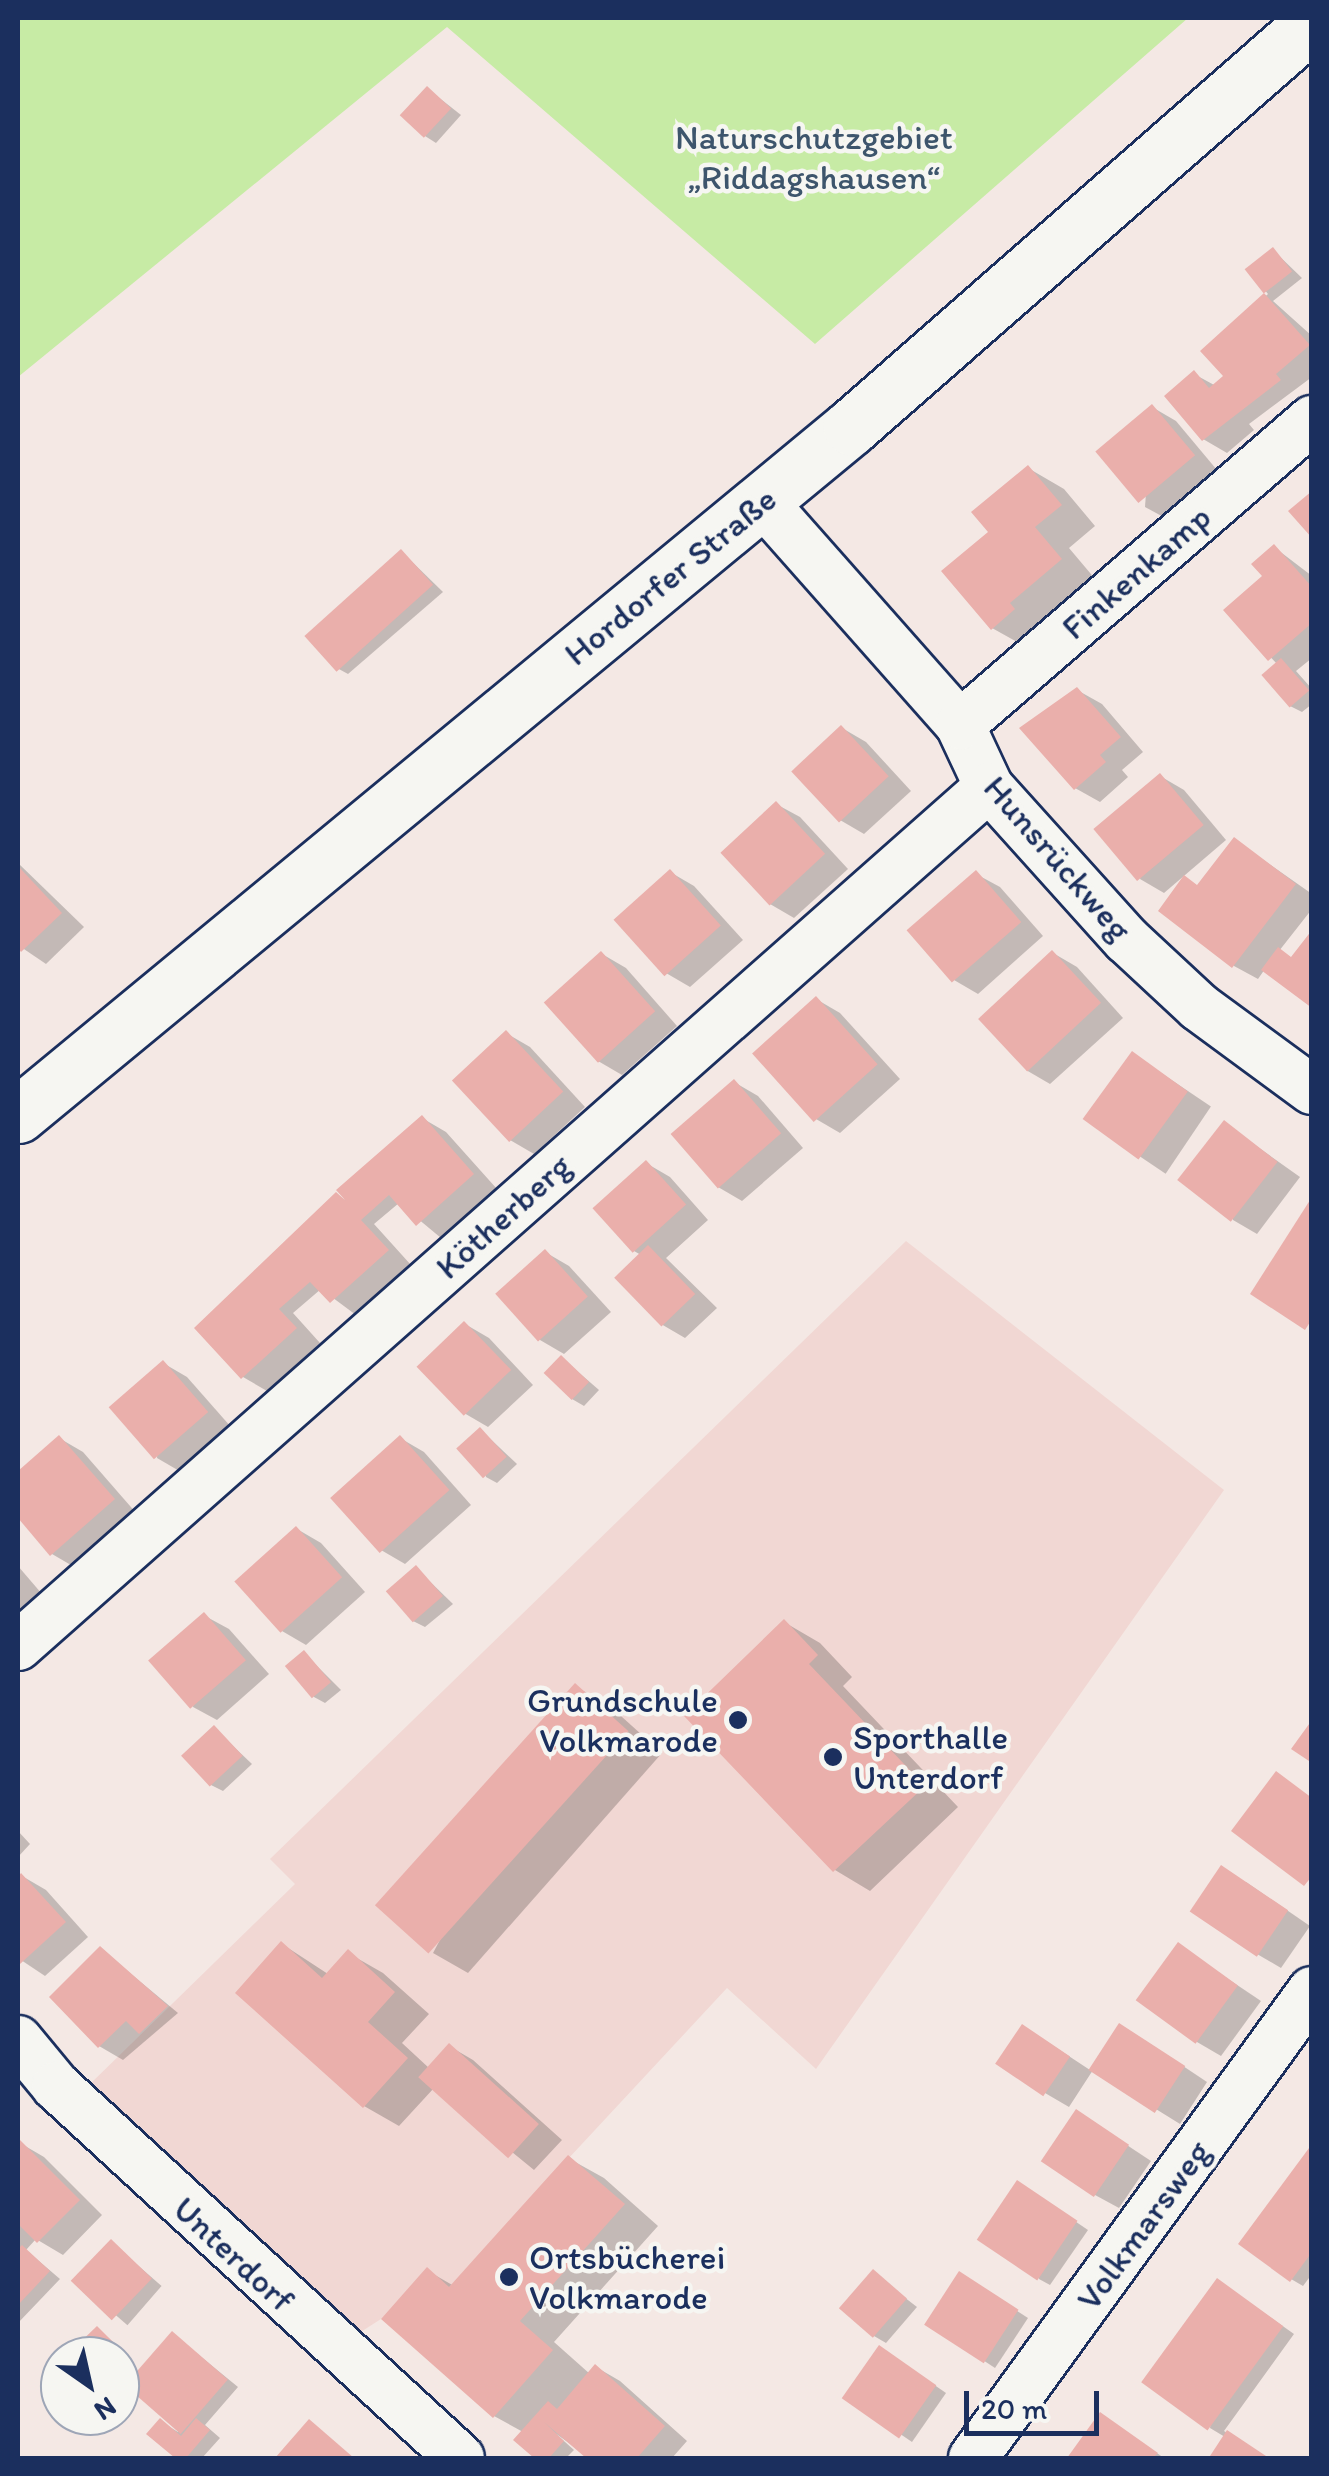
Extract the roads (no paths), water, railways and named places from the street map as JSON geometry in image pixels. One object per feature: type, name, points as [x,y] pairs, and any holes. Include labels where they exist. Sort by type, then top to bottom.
[{"type":"main road","name":"Hordorfer Straße","points":[[18,1115],[762,502],[1312,23]]},
{"type":"street","name":"Finkenkamp","points":[[960,724],[1312,420]]},
{"type":"street","name":"Hunsrückweg","points":[[762,502],[960,724],[989,787],[1161,972],[1312,1090]]},
{"type":"street","name":"Kötherberg","points":[[18,1646],[989,787]]},
{"type":"street","name":"Volkmarsweg","points":[[973,2458],[1312,1991]]},
{"type":"street","name":"Unterdorf","points":[[18,2040],[56,2086],[313,2329],[460,2458]]},
{"type":"place","name":"Grundschule Volkmarode","points":[[738,1720]]},
{"type":"place","name":"Sporthalle Unterdorf","points":[[833,1757]]},
{"type":"place","name":"Ortsbücherei Volkmarode","points":[[509,2277]]},
{"type":"park label","name":"Naturschutzgebiet „Riddagshausen“","points":[[814,157]]}]
